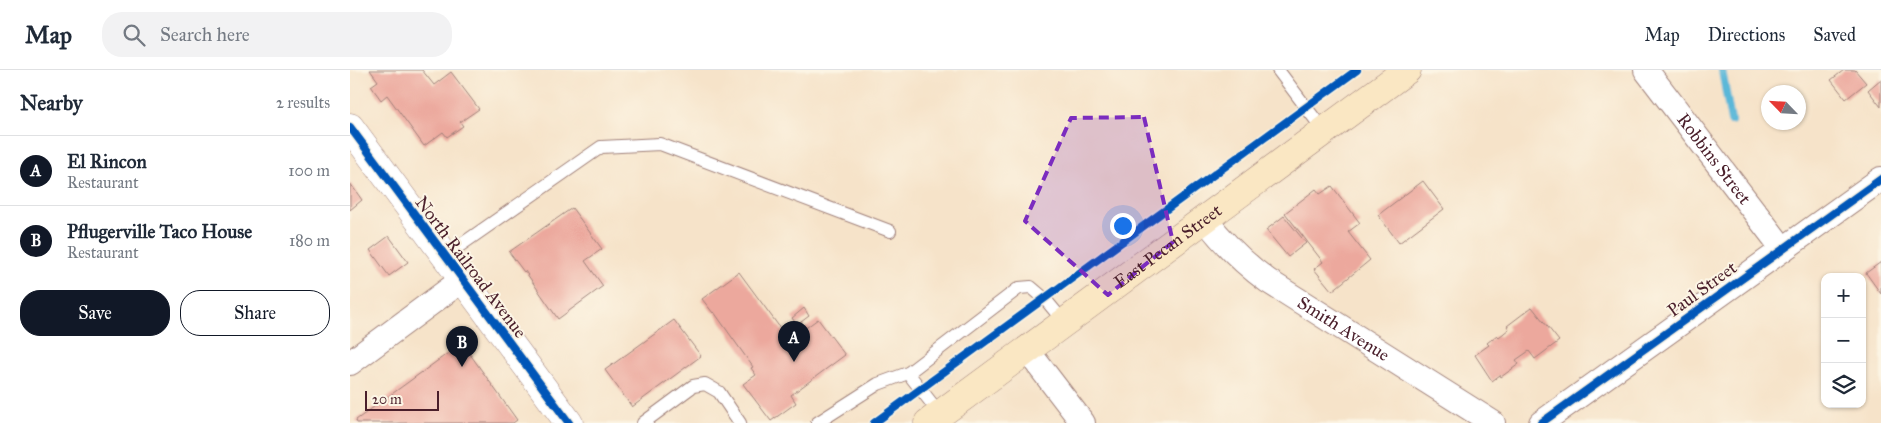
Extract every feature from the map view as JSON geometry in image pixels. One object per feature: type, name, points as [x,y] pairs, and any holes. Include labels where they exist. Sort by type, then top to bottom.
[{"type":"main road","name":"East Pecan Street","points":[[934,419],[1407,70]]},
{"type":"street","name":"Robbins Street","points":[[1646,70],[1784,249]]},
{"type":"street","name":"North Railroad Avenue","points":[[350,127],[569,423]]},
{"type":"street","name":"Paul Street","points":[[1541,423],[1881,179]]},
{"type":"street","name":"Smith Avenue","points":[[1205,219],[1227,247],[1246,265],[1268,281],[1494,423]]},
{"type":"street","points":[[350,363],[462,280]]},
{"type":"street","points":[[1028,350],[1084,423]]},
{"type":"lane","points":[[1278,70],[1324,131]]},
{"type":"lane","points":[[444,256],[601,148],[660,144],[890,231]]},
{"type":"lane","points":[[817,423],[878,384],[908,373],[1019,288],[1031,287],[1064,322]]},
{"type":"lane","points":[[908,373],[934,419]]},
{"type":"lane","points":[[648,422],[693,386],[705,384],[719,392],[740,423]]},
{"type":"highlighted area","points":[[1144,117],[1173,242],[1108,295],[1025,221],[1071,118]]},
{"type":"building","points":[[370,70],[422,70],[434,85],[451,72],[479,109],[460,122],[463,126],[447,137],[443,132],[424,146],[387,95],[381,100],[371,86],[378,81]]},
{"type":"building","points":[[1844,70],[1855,70],[1866,83],[1846,99],[1831,80]]},
{"type":"building","points":[[1881,79],[1881,107],[1868,90]]},
{"type":"building","points":[[1423,181],[1444,209],[1399,243],[1378,215]]},
{"type":"building","points":[[350,183],[362,200],[350,210]]},
{"type":"building","points":[[1332,186],[1360,223],[1348,232],[1370,260],[1332,291],[1314,269],[1323,262],[1285,213],[1316,189],[1320,194]]},
{"type":"building","points":[[572,208],[602,249],[585,261],[603,286],[558,319],[525,271],[509,252]]},
{"type":"building","points":[[1284,216],[1306,243],[1288,257],[1266,230]]},
{"type":"building","points":[[389,236],[408,262],[389,276],[370,250]]},
{"type":"building","points":[[1881,262],[1881,294],[1866,273]]},
{"type":"building","points":[[739,272],[789,340],[818,319],[845,355],[791,395],[796,403],[771,421],[743,384],[756,375],[751,368],[753,367],[714,312],[702,299]]},
{"type":"building","points":[[1532,307],[1559,341],[1535,359],[1529,351],[1516,360],[1519,364],[1492,381],[1475,355],[1489,345],[1487,343],[1497,335],[1499,337],[1509,329],[1507,326]]},
{"type":"building","points":[[804,308],[809,316],[797,325],[792,318]]},
{"type":"building","points":[[674,320],[701,356],[632,407],[605,370]]},
{"type":"building","points":[[462,343],[517,420],[513,423],[357,423],[356,420]]},
{"type":"waterway","points":[[1722,70],[1731,121]]},
{"type":"cycle path","points":[[874,423],[1357,70]]},
{"type":"cycle path","points":[[350,127],[569,423]]},
{"type":"cycle path","points":[[1541,423],[1881,179]]},
{"type":"place","name":"El Rincon","points":[[794,362]]},
{"type":"place","name":"Pflugerville Taco House","points":[[462,367]]}]
